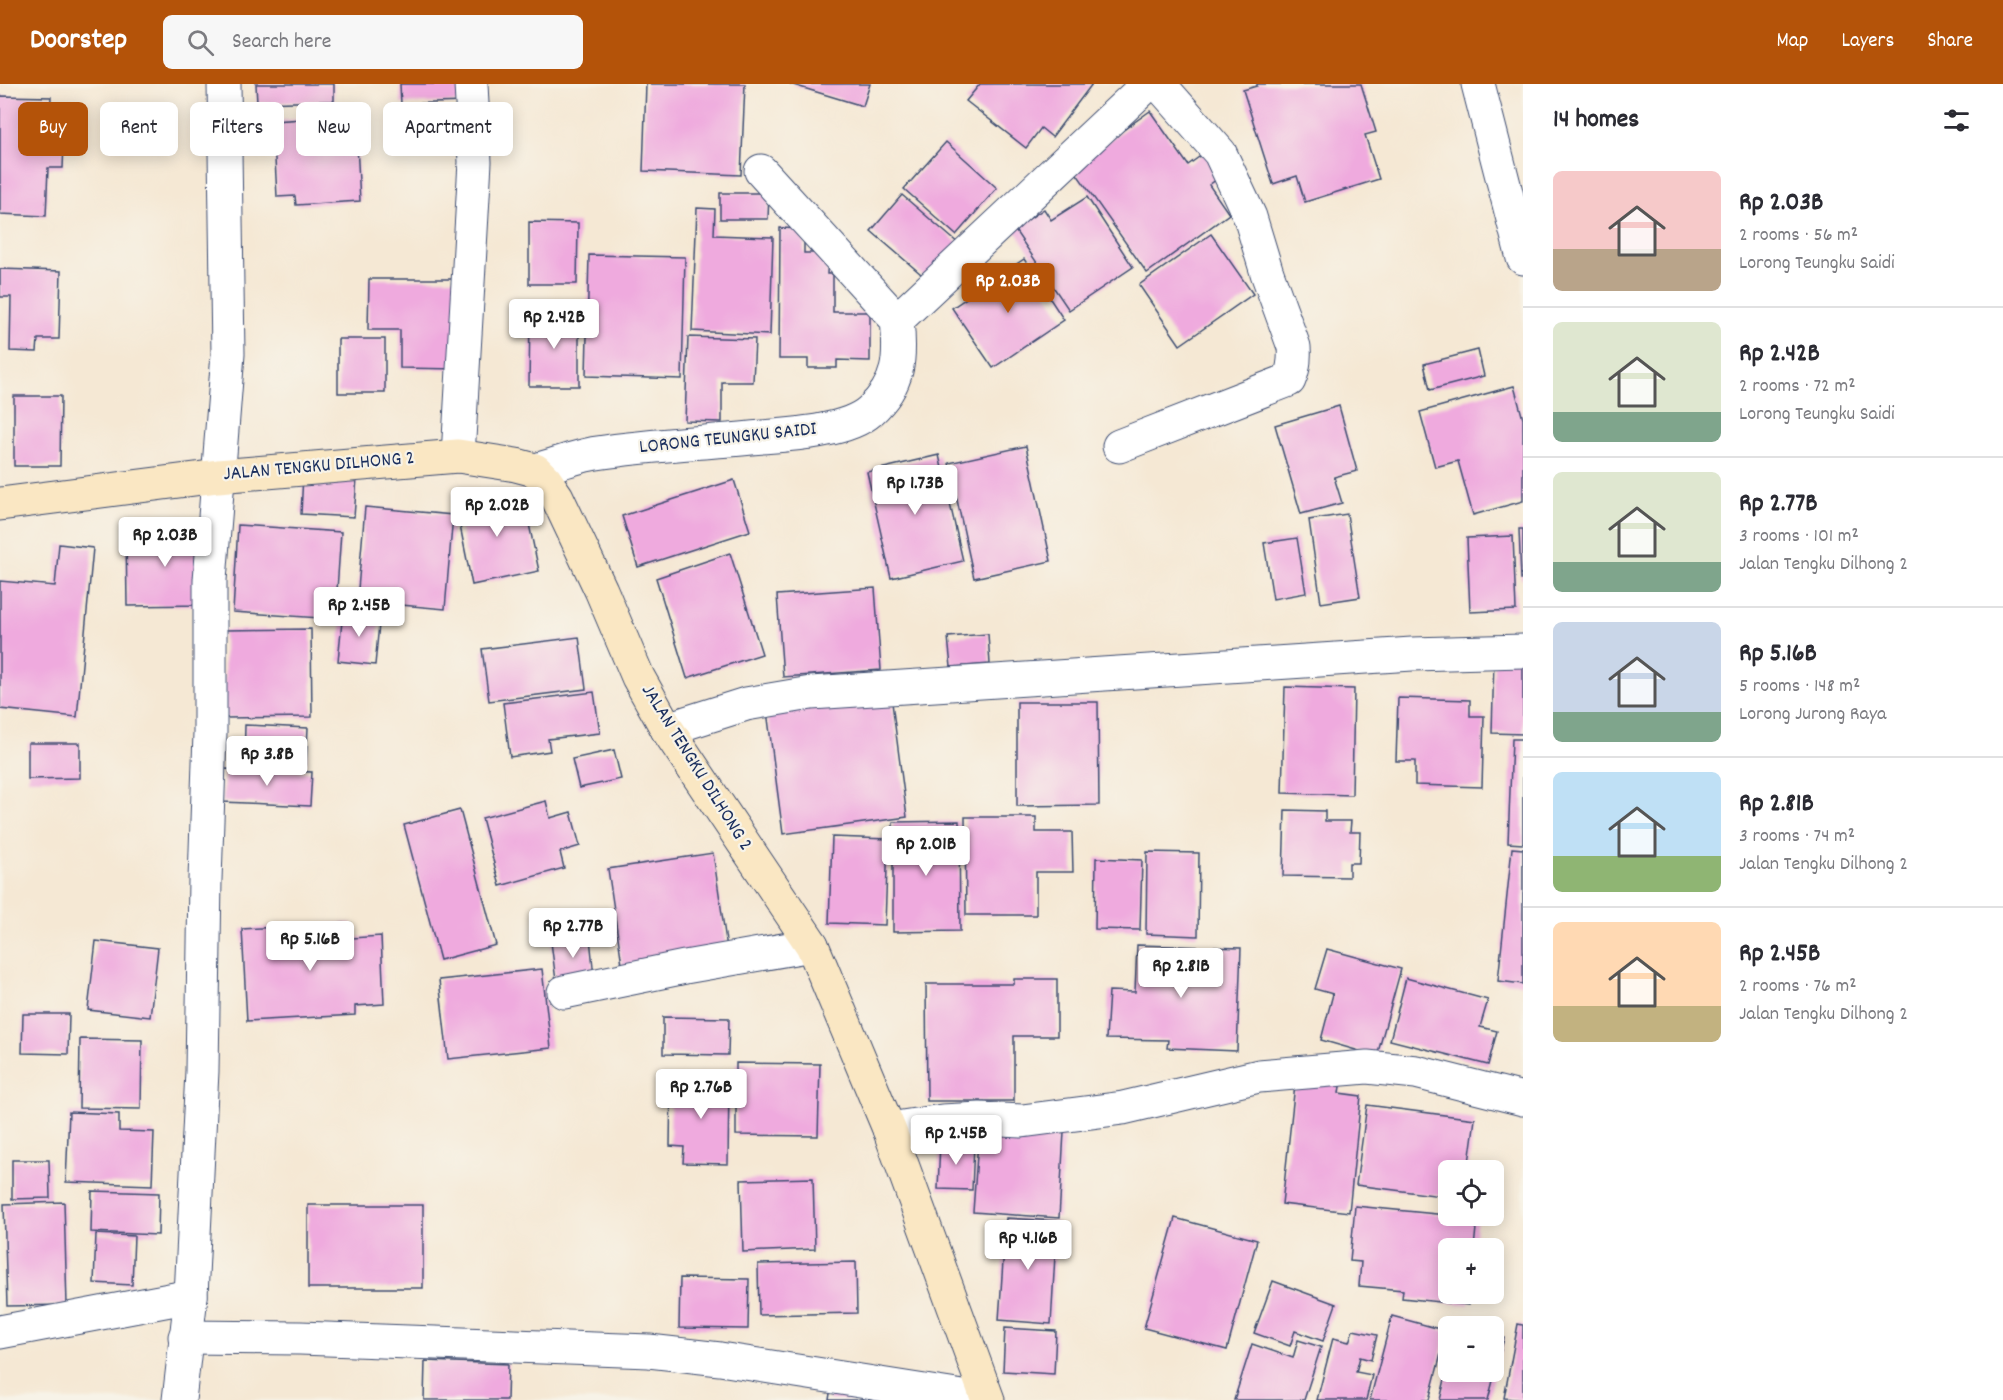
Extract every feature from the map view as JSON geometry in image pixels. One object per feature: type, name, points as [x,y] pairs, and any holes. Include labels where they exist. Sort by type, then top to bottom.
[{"type":"street","points":[[179,1400],[190,1296],[202,1071],[210,733],[210,579],[228,354],[224,84]]},
{"type":"street","points":[[459,456],[475,162],[471,84]]},
{"type":"street","points":[[761,171],[897,320],[1148,84]]},
{"type":"street","points":[[1119,446],[1289,380],[1294,370],[1294,347],[1267,273],[1250,217],[1220,153],[1159,84]]},
{"type":"street","points":[[1478,84],[1523,258]]},
{"type":"street","name":"LORONG TEUNGKU SAIDI","points":[[535,470],[595,453],[810,433],[848,423],[869,413],[885,394],[897,374],[900,347],[897,320]]},
{"type":"street","name":"JALAN TENGKU DILHONG 2","points":[[0,504],[218,476],[459,456],[535,470],[557,497],[601,590],[638,677],[667,729],[812,945],[889,1129],[988,1400]]},
{"type":"street","points":[[667,729],[746,704],[811,693],[1412,654],[1523,651]]},
{"type":"street","points":[[564,992],[685,967],[812,945]]},
{"type":"street","points":[[889,1129],[942,1121],[980,1119],[1022,1121],[1123,1108],[1259,1076],[1367,1067],[1416,1072],[1523,1099]]},
{"type":"street","points":[[0,1332],[190,1296]]},
{"type":"street","points":[[185,1337],[300,1338],[649,1351],[720,1359],[982,1400]]},
{"type":"building","points":[[256,84],[334,84],[334,101],[257,102]]},
{"type":"building","points":[[400,84],[465,84],[466,102],[401,102]]},
{"type":"building","points":[[646,84],[745,84],[741,175],[643,171]]},
{"type":"building","points":[[790,84],[870,84],[863,106]]},
{"type":"building","points":[[980,84],[1092,84],[1052,137],[1041,128],[1026,148],[966,101]]},
{"type":"building","points":[[1257,84],[1361,84],[1376,132],[1365,135],[1379,179],[1305,202],[1297,176],[1273,184],[1243,90],[1257,86]]},
{"type":"building","points":[[0,96],[51,97],[51,102],[18,102],[18,156],[63,156],[63,168],[48,168],[46,216],[0,214]]},
{"type":"building","points":[[1150,111],[1188,165],[1210,149],[1227,172],[1209,185],[1229,214],[1147,273],[1072,167]]},
{"type":"building","points":[[284,120],[296,120],[296,156],[358,156],[360,201],[296,205],[295,196],[277,197],[275,156],[284,156]]},
{"type":"building","points":[[946,142],[997,188],[956,235],[904,189]]},
{"type":"building","points":[[720,193],[769,193],[768,219],[720,219]]},
{"type":"building","points":[[902,195],[959,244],[928,280],[871,231]]},
{"type":"building","points":[[1087,197],[1133,267],[1069,310],[1014,229],[1044,209],[1051,220]]},
{"type":"building","points":[[697,208],[715,209],[714,235],[773,237],[770,335],[692,331]]},
{"type":"building","points":[[529,222],[578,223],[577,284],[529,284]]},
{"type":"building","points":[[780,228],[804,229],[804,253],[828,253],[827,274],[833,274],[833,312],[870,312],[870,361],[837,360],[837,368],[808,368],[808,359],[779,359]]},
{"type":"building","points":[[1211,234],[1253,294],[1180,345],[1139,285]]},
{"type":"building","points":[[589,255],[685,257],[682,379],[586,376]]},
{"type":"building","points":[[1024,259],[1064,320],[993,368],[952,308]]},
{"type":"building","points":[[0,269],[61,271],[59,339],[38,339],[37,352],[10,351],[11,297],[0,297]]},
{"type":"building","points":[[369,279],[459,279],[458,369],[400,368],[400,330],[368,330]]},
{"type":"building","points":[[530,314],[579,314],[579,386],[529,386]]},
{"type":"building","points":[[688,337],[755,339],[753,382],[722,382],[722,422],[685,421]]},
{"type":"building","points":[[338,339],[385,339],[385,393],[338,393]]},
{"type":"building","points":[[1478,350],[1484,376],[1430,390],[1424,364]]},
{"type":"building","points":[[1514,386],[1523,419],[1523,501],[1473,515],[1458,461],[1435,467],[1420,412]]},
{"type":"building","points":[[14,396],[61,396],[60,466],[14,466]]},
{"type":"building","points":[[1339,406],[1357,471],[1334,477],[1342,503],[1301,514],[1275,425]]},
{"type":"building","points":[[1026,446],[1051,561],[974,578],[949,463]]},
{"type":"building","points":[[939,455],[963,561],[891,578],[867,472]]},
{"type":"building","points":[[303,475],[357,478],[354,517],[301,514]]},
{"type":"building","points":[[734,480],[750,531],[638,567],[622,516]]},
{"type":"building","points":[[522,491],[539,571],[472,585],[456,506]]},
{"type":"building","points":[[365,507],[453,515],[445,609],[357,601]]},
{"type":"building","points":[[1347,514],[1360,597],[1321,603],[1309,520]]},
{"type":"building","points":[[238,525],[341,532],[335,619],[233,612]]},
{"type":"building","points":[[1519,529],[1523,529],[1523,579],[1521,579]]},
{"type":"building","points":[[203,531],[203,605],[127,606],[126,532]]},
{"type":"building","points":[[1513,536],[1516,610],[1470,612],[1467,538]]},
{"type":"building","points":[[1297,538],[1306,593],[1273,599],[1264,543]]},
{"type":"building","points":[[59,544],[93,548],[77,717],[0,709],[0,581],[55,586]]},
{"type":"building","points":[[730,553],[762,654],[687,678],[656,578]]},
{"type":"building","points":[[875,588],[881,670],[783,677],[777,595]]},
{"type":"building","points":[[343,611],[380,614],[375,665],[338,661]]},
{"type":"building","points":[[311,629],[312,717],[225,718],[224,630]]},
{"type":"building","points":[[988,634],[990,664],[951,667],[948,637]]},
{"type":"building","points":[[579,637],[586,689],[489,701],[482,649]]},
{"type":"building","points":[[1494,657],[1523,657],[1523,734],[1492,733]]},
{"type":"building","points":[[1285,687],[1354,689],[1352,795],[1282,793]]},
{"type":"building","points":[[594,692],[600,733],[548,739],[550,751],[510,757],[503,703]]},
{"type":"building","points":[[891,695],[907,817],[783,834],[767,711]]},
{"type":"building","points":[[1398,698],[1470,700],[1470,716],[1484,716],[1482,787],[1415,785],[1415,761],[1396,761]]},
{"type":"building","points":[[1017,702],[1098,702],[1099,805],[1017,806]]},
{"type":"building","points":[[245,725],[308,728],[306,765],[244,763]]},
{"type":"building","points":[[1512,739],[1523,739],[1523,844],[1508,843]]},
{"type":"building","points":[[28,743],[80,743],[80,778],[28,779]]},
{"type":"building","points":[[614,750],[621,779],[579,788],[572,759]]},
{"type":"building","points":[[224,769],[312,772],[310,806],[223,802]]},
{"type":"building","points":[[546,801],[550,818],[571,812],[580,846],[560,852],[564,868],[500,886],[482,818]]},
{"type":"building","points":[[460,810],[496,945],[440,960],[404,825]]},
{"type":"building","points":[[1285,810],[1325,811],[1325,821],[1351,821],[1350,832],[1360,832],[1359,863],[1349,863],[1349,877],[1283,876]]},
{"type":"building","points":[[965,817],[1036,817],[1036,832],[1072,832],[1073,872],[1036,872],[1036,915],[966,915]]},
{"type":"building","points":[[959,821],[960,931],[893,932],[893,822]]},
{"type":"building","points":[[832,837],[888,839],[885,925],[829,923]]},
{"type":"building","points":[[1512,848],[1523,849],[1523,984],[1498,981]]},
{"type":"building","points":[[1147,852],[1199,853],[1198,936],[1146,934]]},
{"type":"building","points":[[713,853],[728,955],[623,971],[608,869]]},
{"type":"building","points":[[1096,858],[1142,860],[1140,930],[1095,929]]},
{"type":"building","points":[[351,923],[352,938],[381,936],[384,1004],[355,1006],[355,1015],[247,1021],[242,929]]},
{"type":"building","points":[[590,938],[594,977],[556,981],[551,942]]},
{"type":"building","points":[[96,941],[158,948],[150,1017],[88,1010]]},
{"type":"building","points":[[1137,945],[1241,948],[1237,1051],[1167,1048],[1168,1040],[1106,1039],[1109,991],[1135,992]]},
{"type":"building","points":[[1327,949],[1401,969],[1377,1056],[1321,1040],[1333,994],[1315,989]]},
{"type":"building","points":[[542,969],[551,1048],[448,1059],[439,980]]},
{"type":"building","points":[[1406,978],[1488,1000],[1480,1027],[1497,1031],[1488,1065],[1390,1040]]},
{"type":"building","points":[[1014,979],[1057,979],[1057,1036],[1014,1036],[1014,1101],[927,1101],[926,984],[1014,984]]},
{"type":"building","points":[[23,1014],[69,1014],[68,1054],[22,1053]]},
{"type":"building","points":[[663,1017],[729,1018],[728,1055],[663,1054]]},
{"type":"building","points":[[80,1039],[142,1040],[141,1109],[79,1108]]},
{"type":"building","points":[[736,1063],[820,1064],[818,1136],[736,1135]]},
{"type":"building","points":[[1296,1075],[1341,1080],[1339,1093],[1361,1096],[1349,1212],[1282,1204]]},
{"type":"building","points":[[671,1080],[729,1081],[728,1164],[683,1163],[684,1147],[670,1146]]},
{"type":"building","points":[[1367,1105],[1475,1119],[1469,1160],[1438,1160],[1438,1196],[1356,1185]]},
{"type":"building","points":[[69,1112],[119,1114],[119,1131],[154,1132],[152,1185],[66,1182]]},
{"type":"building","points":[[979,1126],[1064,1132],[1059,1218],[973,1212]]},
{"type":"building","points":[[940,1142],[974,1144],[972,1190],[938,1189]]},
{"type":"building","points":[[12,1160],[49,1160],[50,1198],[12,1199]]},
{"type":"building","points":[[813,1178],[815,1249],[743,1252],[741,1180]]},
{"type":"building","points":[[92,1191],[159,1193],[158,1235],[91,1232]]},
{"type":"building","points":[[64,1202],[67,1305],[7,1306],[4,1204]]},
{"type":"building","points":[[308,1205],[423,1205],[423,1288],[308,1288]]},
{"type":"building","points":[[1355,1206],[1438,1214],[1438,1226],[1476,1226],[1475,1238],[1438,1238],[1438,1302],[1402,1298],[1403,1290],[1359,1286],[1361,1262],[1350,1261]]},
{"type":"building","points":[[1006,1218],[1057,1221],[1051,1324],[999,1320]]},
{"type":"building","points":[[1175,1218],[1257,1240],[1227,1350],[1144,1328]]},
{"type":"building","points":[[96,1234],[134,1236],[132,1285],[94,1283]]},
{"type":"building","points":[[856,1262],[857,1313],[759,1315],[758,1264]]},
{"type":"building","points":[[680,1278],[749,1279],[748,1329],[679,1328]]},
{"type":"building","points":[[1273,1281],[1336,1304],[1323,1341],[1295,1331],[1290,1346],[1254,1333]]},
{"type":"building","points":[[1392,1316],[1438,1329],[1438,1366],[1429,1400],[1370,1400]]},
{"type":"building","points":[[1518,1324],[1523,1325],[1523,1400],[1504,1398]]},
{"type":"building","points":[[1005,1328],[1056,1331],[1054,1374],[1003,1371]]},
{"type":"building","points":[[1353,1330],[1377,1335],[1371,1360],[1360,1357],[1356,1372],[1372,1375],[1366,1400],[1317,1400],[1333,1338],[1349,1342]]},
{"type":"building","points":[[1298,1340],[1321,1347],[1304,1400],[1234,1400],[1252,1344],[1293,1358]]},
{"type":"building","points":[[425,1361],[508,1364],[507,1400],[424,1400]]},
{"type":"building","points":[[1444,1382],[1493,1382],[1488,1400],[1440,1400]]},
{"type":"building","points":[[831,1387],[883,1400],[829,1400]]}]
